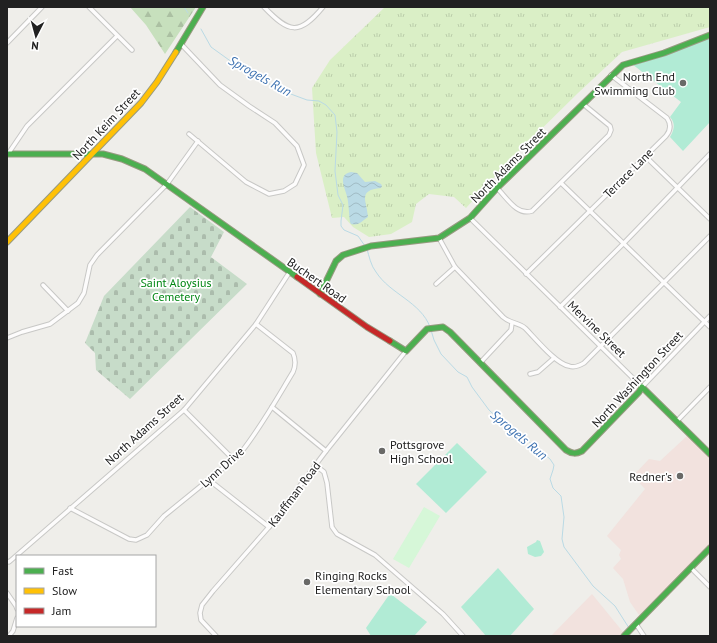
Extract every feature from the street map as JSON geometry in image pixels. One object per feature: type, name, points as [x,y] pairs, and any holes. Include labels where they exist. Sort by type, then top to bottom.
[{"type":"street","points":[[7,43],[42,7]]},
{"type":"street","points":[[89,7],[132,50]]},
{"type":"street","name":"North Keim Street","points":[[7,242],[144,100],[157,82],[203,7]]},
{"type":"street","points":[[264,7],[281,24],[292,27],[302,26],[308,23],[323,7]]},
{"type":"street","name":"North Adams Street","points":[[320,294],[336,261],[342,256],[371,246],[439,238],[470,218],[497,188],[611,75],[626,64],[664,53],[710,35]]},
{"type":"street","points":[[8,154],[27,126],[117,36]]},
{"type":"street","points":[[181,44],[220,85],[275,123],[297,146],[304,164],[295,184],[284,191],[269,194],[246,182],[189,134]]},
{"type":"street","name":"Terrace Lane","points":[[526,274],[668,133],[670,127],[669,121],[611,75]]},
{"type":"street","points":[[497,188],[518,210],[526,212],[535,209],[611,133],[611,128],[608,124],[582,104]]},
{"type":"street","points":[[7,338],[50,324],[78,303],[84,293],[90,265],[97,255],[167,184],[198,141]]},
{"type":"street","name":"Buchert Road","points":[[8,154],[109,155],[136,164],[151,172],[289,273],[362,324],[406,350]]},
{"type":"street","points":[[560,307],[624,244],[677,186],[710,154]]},
{"type":"street","points":[[645,156],[710,219]]},
{"type":"street","points":[[561,183],[710,327]]},
{"type":"street","name":"Mervine Street","points":[[470,218],[710,454]]},
{"type":"street","points":[[439,238],[455,267],[503,317],[512,324],[521,325],[525,328],[554,358],[567,366],[579,366],[584,363],[710,236]]},
{"type":"street","points":[[436,284],[455,267]]},
{"type":"street","name":"North Adams Street","points":[[8,562],[184,410],[256,324],[289,273]]},
{"type":"street","points":[[42,285],[68,311]]},
{"type":"street","name":"North Washington Street","points":[[480,363],[566,450],[572,454],[577,454],[582,451],[607,426],[710,316]]},
{"type":"street","name":"Lynn Drive","points":[[70,508],[129,539],[136,540],[146,535],[164,516],[239,454],[272,407],[293,372],[296,359],[293,353],[286,346],[256,324]]},
{"type":"street","points":[[406,350],[430,329],[443,327],[450,332],[480,363],[511,330],[512,324]]},
{"type":"street","name":"Kauffman Road","points":[[216,636],[201,620],[200,613],[202,604],[269,527],[315,465],[406,350]]},
{"type":"street","points":[[530,374],[538,372],[554,358]]},
{"type":"street","points":[[677,421],[710,387]]},
{"type":"street","points":[[272,407],[326,451]]},
{"type":"street","points":[[184,410],[233,459]]},
{"type":"street","points":[[315,465],[324,472],[327,483],[332,527],[337,534],[375,555],[384,562],[443,614],[463,636]]},
{"type":"street","points":[[209,480],[269,527]]},
{"type":"street","points":[[625,635],[710,548]]},
{"type":"street","points":[[691,568],[710,587]]},
{"type":"street","points":[[7,593],[16,606]]},
{"type":"street","points":[[9,636],[13,631],[16,621]]},
{"type":"street","points":[[636,624],[644,636]]},
{"type":"shaded area","points":[[687,436],[710,457],[710,547],[639,615],[630,602],[623,579],[613,568],[621,559],[619,555],[621,550],[607,536],[645,489],[633,476],[649,459],[660,461]]},
{"type":"shaded area","points":[[592,594],[623,632],[619,636],[551,636]]},
{"type":"green space","points":[[130,7],[196,7],[165,54],[146,25]]},
{"type":"green space","points":[[385,7],[710,7],[710,27],[622,52],[512,158],[466,208],[454,197],[429,194],[416,204],[412,222],[391,234],[369,237],[353,227],[344,217],[332,218],[316,153],[312,88],[330,60]]},
{"type":"green space","name":"North End Swimming Club","points":[[710,37],[710,122],[683,151],[670,137],[674,127],[670,117],[681,102],[632,64]]},
{"type":"green space","name":"Saint Aloysius Cemetery","points":[[190,207],[224,232],[211,257],[247,284],[130,399],[96,370],[95,353],[85,343],[104,296]]},
{"type":"green space","points":[[457,443],[487,472],[446,513],[416,484]]},
{"type":"green space","points":[[424,507],[440,516],[409,568],[393,559]]},
{"type":"green space","points":[[537,540],[540,541],[544,552],[541,556],[535,557],[528,554],[527,547]]},
{"type":"green space","points":[[498,568],[534,609],[510,636],[486,636],[461,607]]},
{"type":"green space","points":[[389,595],[392,595],[427,622],[414,636],[371,636],[366,628]]},
{"type":"water","points":[[351,172],[357,173],[365,182],[375,181],[382,186],[381,188],[369,191],[366,194],[365,201],[368,217],[356,224],[351,224],[350,222],[343,180],[346,174]]},
{"type":"waterway","name":"Sprogels Run","points":[[184,7],[188,13]]},
{"type":"waterway","name":"Sprogels Run","points":[[201,29],[211,47],[236,65],[280,90],[307,100],[319,101],[326,105],[335,115],[337,132],[335,171],[338,195],[343,205],[341,226],[344,230],[358,236],[365,246]]},
{"type":"waterway","name":"Sprogels Run","points":[[367,249],[370,261],[382,280],[413,304],[426,318],[430,327]]},
{"type":"waterway","name":"Sprogels Run","points":[[431,330],[441,354],[458,372],[467,377],[472,387],[489,410],[508,428],[521,435],[550,459],[554,465],[550,479],[553,488],[561,496],[564,517],[562,539],[564,547],[593,586],[615,606],[629,628]]},
{"type":"traffic: fast","points":[[176,52],[203,7]]},
{"type":"traffic: fast","points":[[320,294],[336,261],[343,255],[371,246],[439,238],[470,218],[497,188],[623,65],[664,53],[710,35]]},
{"type":"traffic: fast","points":[[7,154],[103,154],[122,159],[145,169],[297,277]]},
{"type":"traffic: fast","points":[[390,341],[406,351],[427,329],[443,327],[450,332],[566,450],[572,453],[582,451],[639,392],[642,387],[710,454]]},
{"type":"traffic: fast","points":[[624,636],[710,548]]},
{"type":"traffic: slow","points":[[7,242],[141,103],[157,82],[176,52]]},
{"type":"traffic: jam","points":[[297,277],[367,327],[390,341]]},
{"type":"place","name":"North End Swimming Club","points":[[683,83]]},
{"type":"place","name":"Pottsgrove High School","points":[[382,451]]},
{"type":"place","name":"Redner's","points":[[680,476]]},
{"type":"place","name":"Ringing Rocks Elementary School","points":[[307,582]]}]
